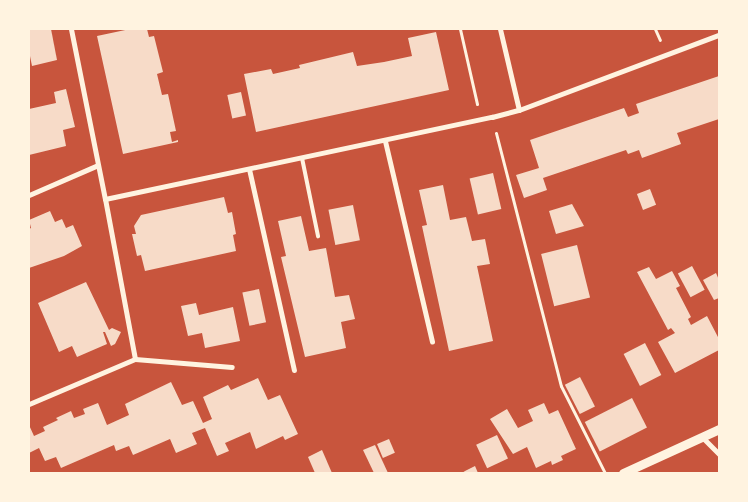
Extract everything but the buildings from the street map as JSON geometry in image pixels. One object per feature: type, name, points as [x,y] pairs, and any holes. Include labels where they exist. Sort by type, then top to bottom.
[{"type":"street","points":[[70,29],[136,359]]},
{"type":"street","points":[[500,29],[519,110]]},
{"type":"street","points":[[105,199],[386,141],[519,110],[719,35]]},
{"type":"street","points":[[386,141],[432,342]]},
{"type":"street","points":[[29,195],[98,165]]},
{"type":"street","points":[[249,169],[294,370]]},
{"type":"street","points":[[29,404],[136,359],[232,366]]},
{"type":"street","points":[[623,473],[719,428]]},
{"type":"street","points":[[702,437],[719,454]]},
{"type":"lane","points":[[302,158],[318,236]]},
{"type":"path","points":[[460,29],[480,120]]},
{"type":"path","points":[[492,117],[560,386],[605,473]]}]
